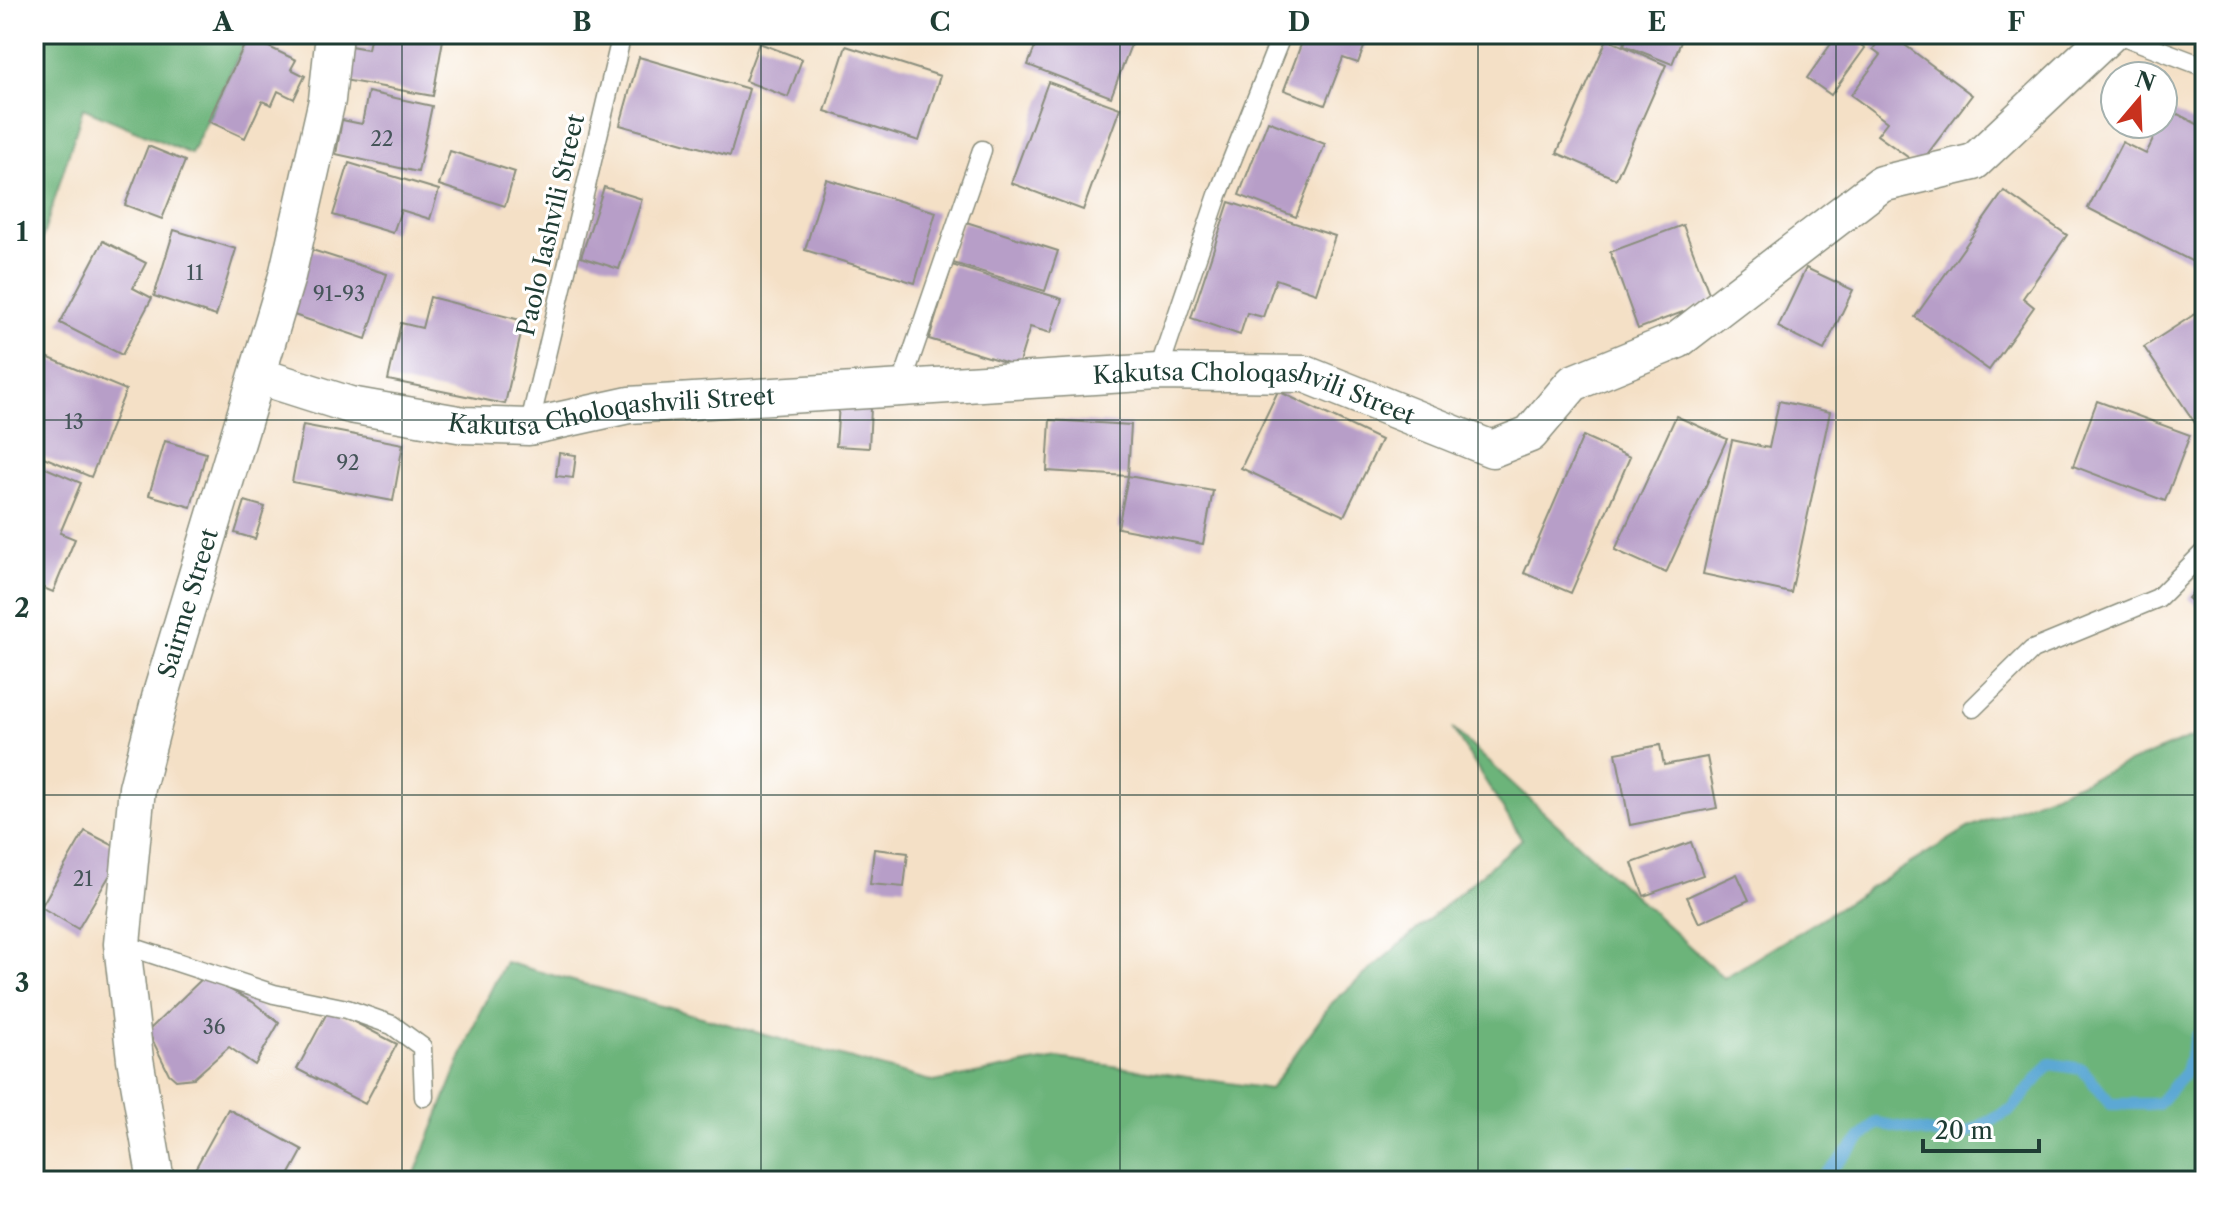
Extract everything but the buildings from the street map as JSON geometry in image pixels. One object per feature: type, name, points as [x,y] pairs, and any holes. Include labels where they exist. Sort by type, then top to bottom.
[{"type":"street","name":"Sairme Street","points":[[156,1181],[135,1059],[122,944],[137,788],[161,694],[259,376],[327,100],[334,34]]},
{"type":"street","name":"Kakutsa Choloqashvili Street","points":[[259,376],[350,405],[464,425],[529,427],[629,405],[1158,372],[1305,374],[1492,449],[1530,434],[1573,383],[1678,340],[1881,184],[1974,162],[2110,34]]},
{"type":"lane","name":"Paolo Iashvili Street","points":[[529,427],[622,34]]},
{"type":"lane","points":[[1158,372],[1218,195],[1282,34]]},
{"type":"lane","points":[[2118,34],[2205,67]]},
{"type":"lane","points":[[900,389],[982,150]]},
{"type":"lane","points":[[1973,708],[2032,650],[2158,598],[2205,551]]},
{"type":"lane","points":[[122,944],[274,994],[347,1009],[392,1025],[422,1047],[424,1097]]},
{"type":"green space","points":[[34,34],[249,34],[191,154],[83,108],[34,265]]},
{"type":"green space","points":[[1452,728],[1724,978],[1968,828],[2205,732],[2205,1181],[412,1181],[478,1016],[505,962],[934,1082],[1058,1058],[1270,1089],[1332,1003],[1522,839]]},
{"type":"waterway","points":[[1819,1181],[1876,1123],[1958,1138],[2012,1109],[2050,1064],[2082,1069],[2111,1104],[2158,1104],[2186,1071],[2197,1035],[2205,1033]]},
{"type":"waterway","points":[[1570,1181],[1570,1177],[1629,1172],[1676,1181]]}]
